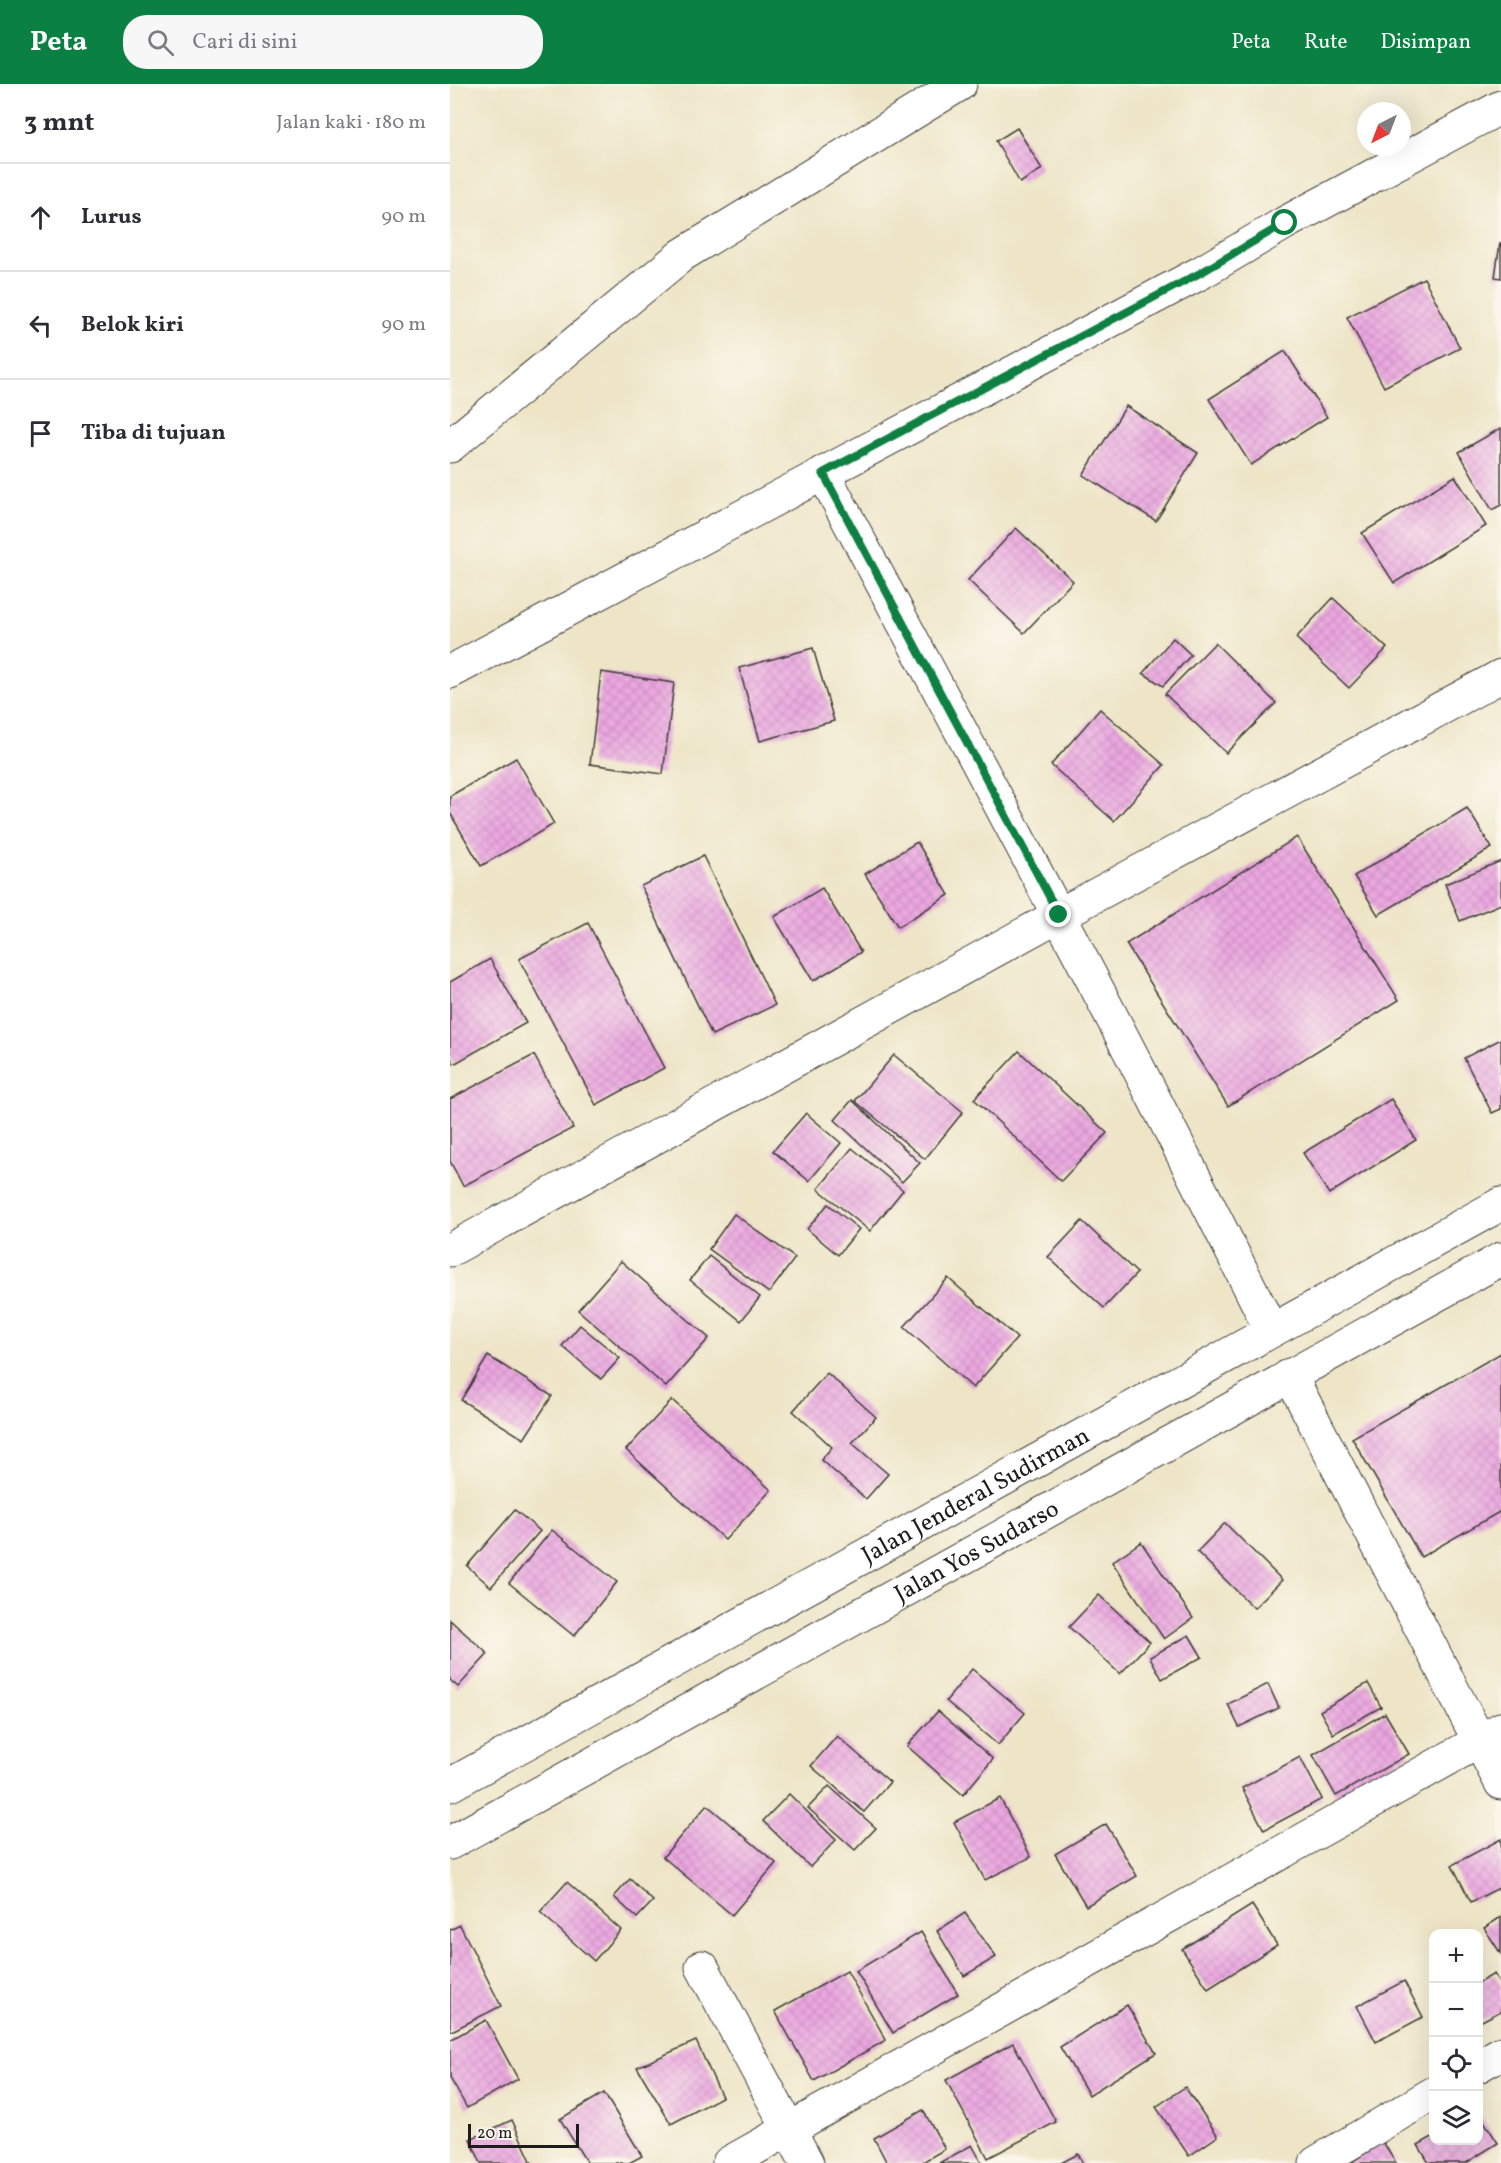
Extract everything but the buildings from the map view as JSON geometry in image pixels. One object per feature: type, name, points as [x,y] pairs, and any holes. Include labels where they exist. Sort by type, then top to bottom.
[{"type":"main road","points":[[450,446],[682,255],[960,84]]},
{"type":"main road","points":[[450,672],[1202,272],[1285,223],[1501,107]]},
{"type":"main road","points":[[823,473],[1059,915],[1203,1192],[1271,1330]]},
{"type":"main road","points":[[450,1250],[1059,915],[1501,676]]},
{"type":"main road","name":"Jalan Jenderal Sudirman","points":[[450,1785],[1501,1204]]},
{"type":"main road","name":"Jalan Yos Sudarso","points":[[450,1843],[1501,1259]]},
{"type":"main road","points":[[1290,1375],[1490,1735],[1501,1783]]},
{"type":"main road","points":[[729,2163],[1490,1735]]},
{"type":"main road","points":[[702,1967],[807,2163]]},
{"type":"main road","points":[[1483,2064],[1501,2053]]},
{"type":"main road","points":[[1316,2163],[1429,2096]]},
{"type":"route","points":[[1059,915],[823,473],[1202,272],[1285,223]]}]
